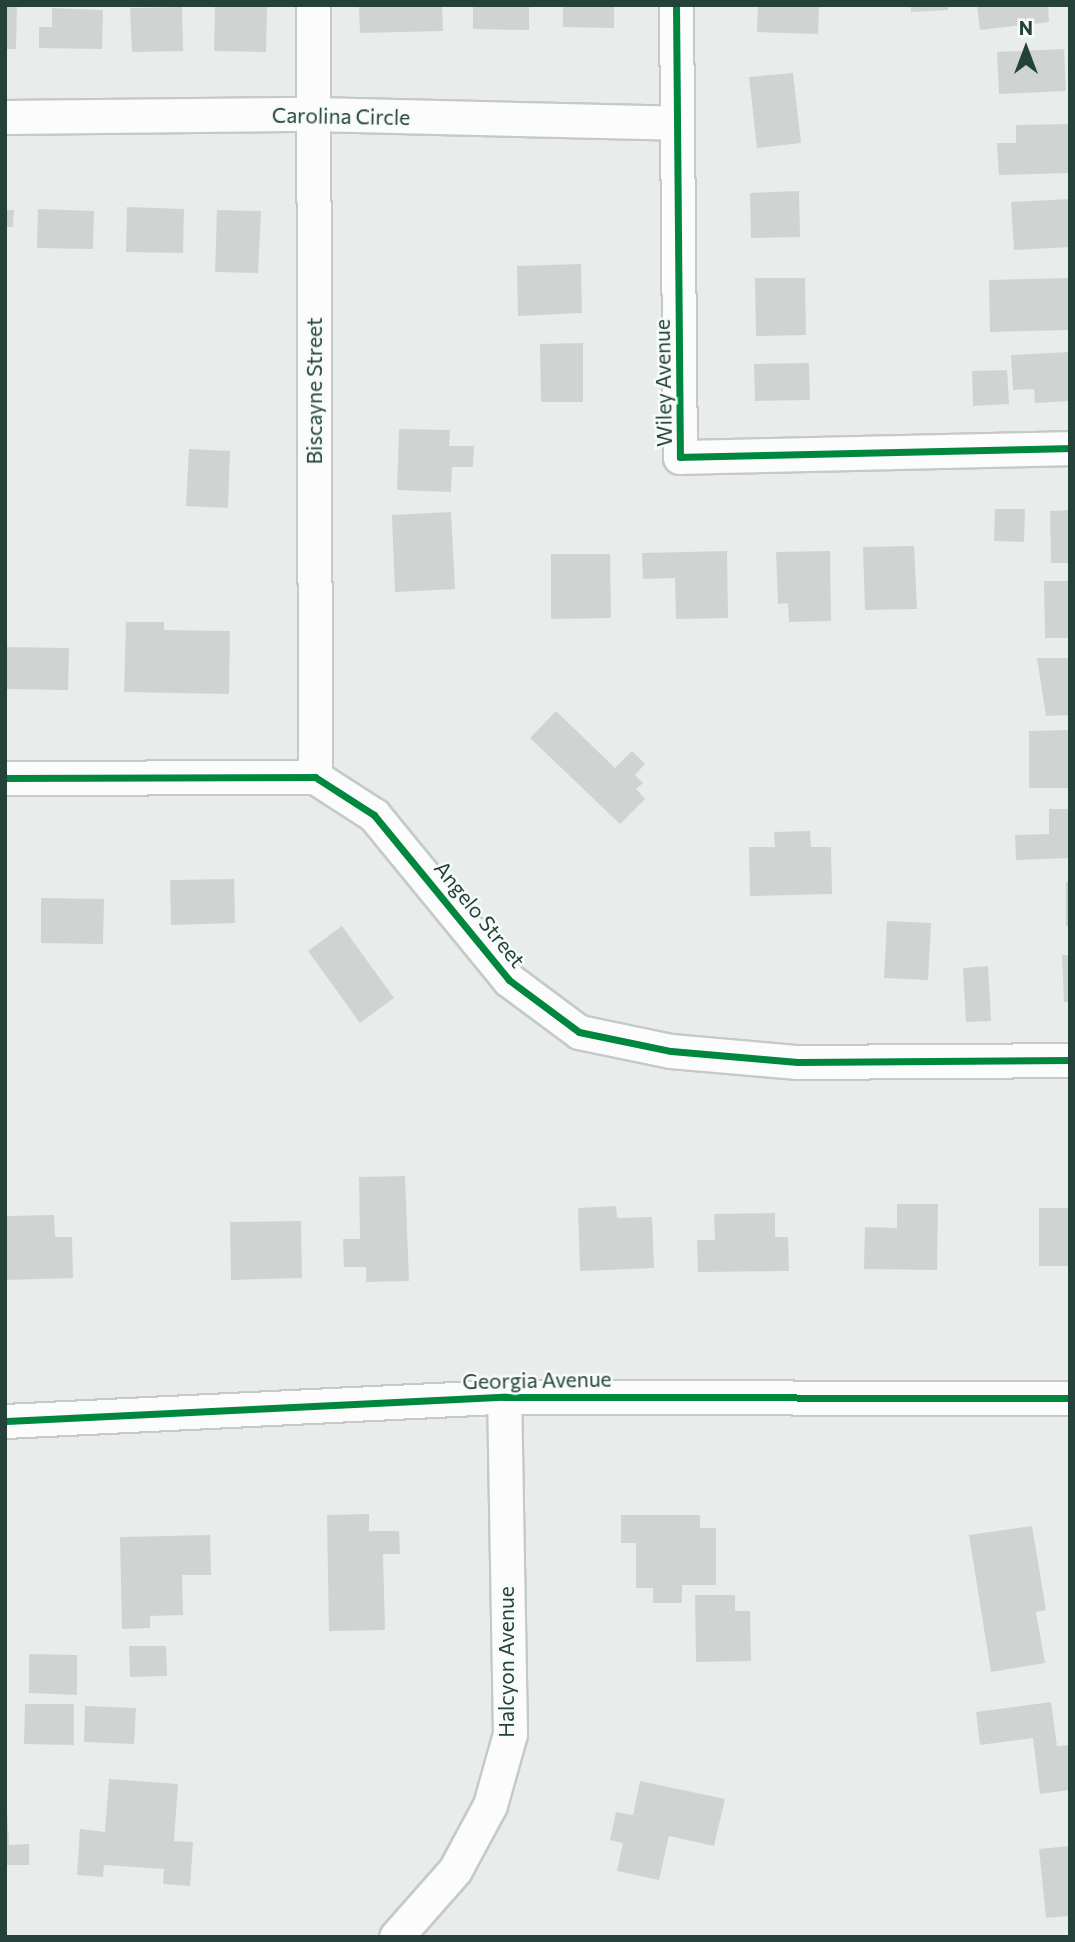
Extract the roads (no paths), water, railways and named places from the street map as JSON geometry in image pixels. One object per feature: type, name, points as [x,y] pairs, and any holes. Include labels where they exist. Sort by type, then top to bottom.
[{"type":"street","name":"Biscayne Street","points":[[313,5],[315,777]]},
{"type":"street","name":"Wiley Avenue","points":[[676,5],[680,457],[1070,448]]},
{"type":"street","name":"Carolina Circle","points":[[5,117],[314,114],[677,123]]},
{"type":"street","points":[[5,778],[315,777]]},
{"type":"street","name":"Angelo Street","points":[[315,777],[373,815],[509,981],[579,1032],[671,1051],[798,1062],[1070,1060]]},
{"type":"street","name":"Georgia Avenue","points":[[5,1420],[504,1397],[1070,1398]]},
{"type":"street","name":"Halcyon Avenue","points":[[396,1937],[455,1870],[490,1805],[510,1734],[504,1397]]}]
